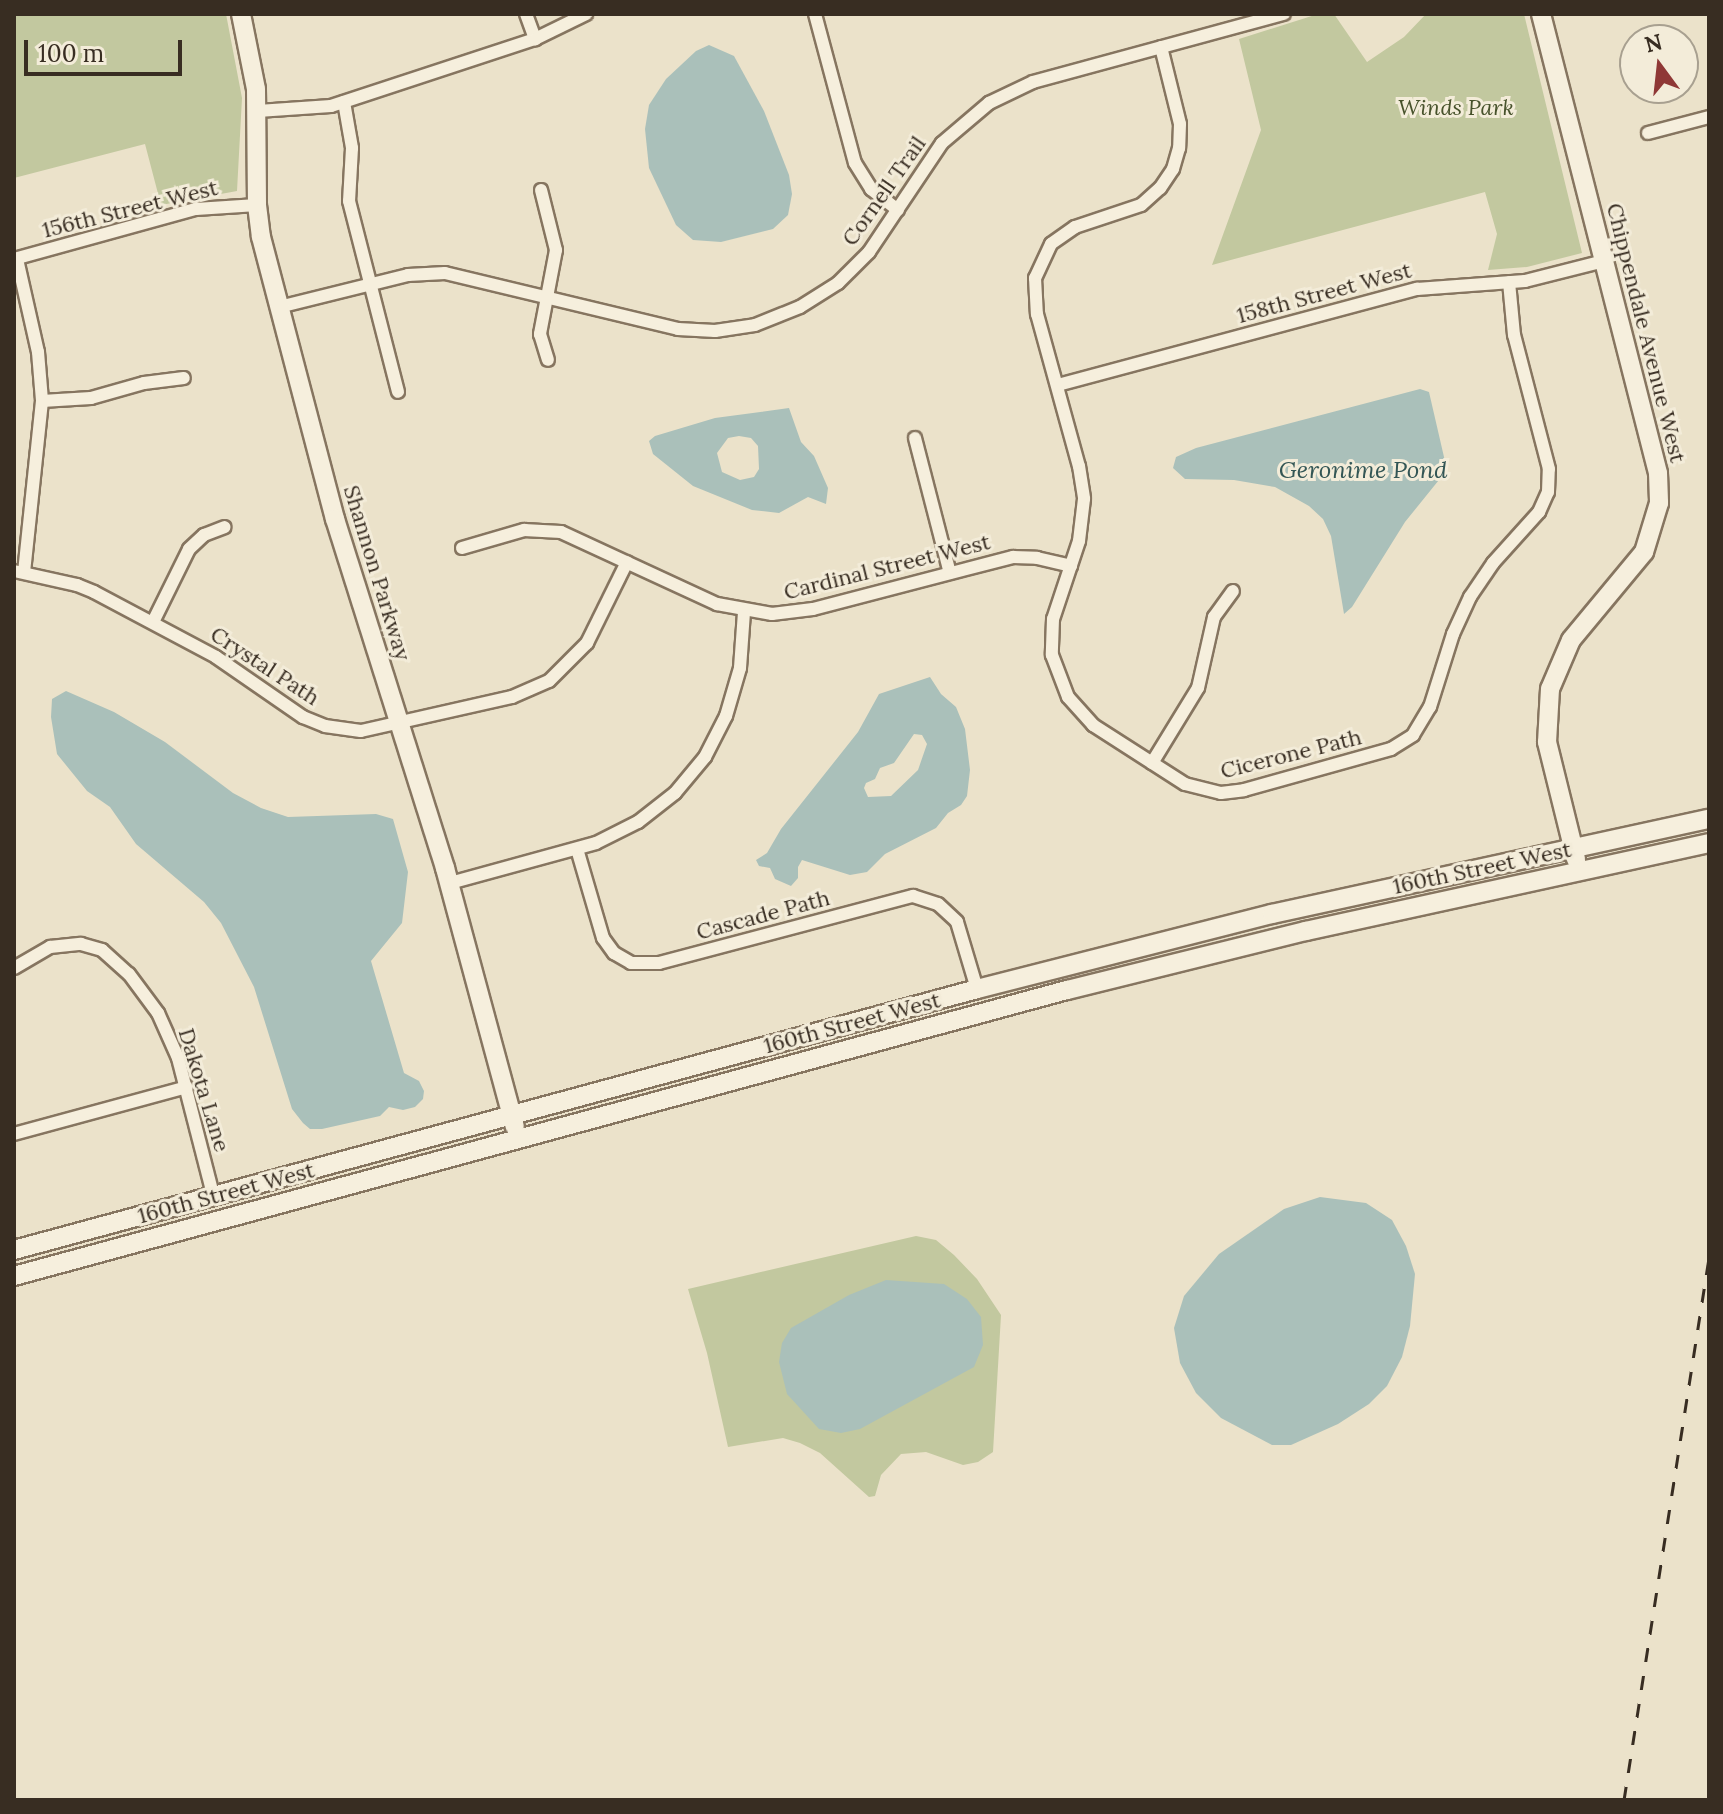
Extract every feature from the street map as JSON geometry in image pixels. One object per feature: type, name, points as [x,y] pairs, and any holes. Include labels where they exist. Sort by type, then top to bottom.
[{"type":"main road","name":"Shannon Parkway","points":[[241,14],[252,59],[258,111],[257,205],[279,307],[350,571],[450,883],[516,1137]]},
{"type":"main road","name":"Chippendale Avenue West","points":[[1541,14],[1652,445],[1659,503],[1651,536],[1640,559],[1571,640],[1550,689],[1547,742],[1580,871]]},
{"type":"main road","name":"160th Street West","points":[[14,1250],[977,989],[1272,914],[1709,819]]},
{"type":"main road","name":"160th Street West","points":[[14,1276],[516,1137],[1067,990],[1306,931],[1709,843]]},
{"type":"street","points":[[526,14],[535,39]]},
{"type":"street","points":[[258,111],[305,110],[344,102],[535,39],[586,14]]},
{"type":"street","points":[[815,14],[855,163],[871,189],[898,210]]},
{"type":"street","name":"Cornell Trail","points":[[279,307],[408,275],[445,273],[678,329],[715,331],[755,325],[800,307],[838,283],[869,252],[942,143],[989,103],[1033,82],[1284,14]]},
{"type":"street","name":"Cicerone Path","points":[[1161,47],[1180,124],[1179,148],[1173,169],[1160,188],[1141,205],[1075,227],[1051,244],[1035,278],[1037,314],[1058,385],[1084,499],[1081,531],[1052,629],[1052,655],[1059,681],[1086,719],[1191,787],[1229,792],[1391,749],[1418,729],[1430,707],[1453,634],[1470,597],[1493,563],[1539,512],[1548,492],[1548,462],[1514,335],[1509,282]]},
{"type":"street","points":[[344,102],[352,148],[349,201],[398,392]]},
{"type":"street","points":[[1648,133],[1709,117]]},
{"type":"street","points":[[541,190],[556,250],[540,334],[548,360]]},
{"type":"street","name":"156th Street West","points":[[16,259],[196,209],[257,205]]},
{"type":"street","points":[[16,259],[38,352],[42,401],[19,571]]},
{"type":"street","name":"158th Street West","points":[[1058,385],[1417,289],[1509,282],[1604,261]]},
{"type":"street","points":[[42,401],[91,398],[144,383],[184,378]]},
{"type":"street","points":[[915,438],[950,573]]},
{"type":"street","points":[[153,622],[189,549],[204,535],[225,527]]},
{"type":"street","name":"Cardinal Street West","points":[[462,548],[524,530],[547,529],[568,534],[717,604],[744,612],[799,612],[1026,556],[1071,566]]},
{"type":"street","name":"Crystal Path","points":[[19,571],[77,585],[216,657],[315,722],[361,731],[512,697],[549,681],[587,643],[627,562]]},
{"type":"street","points":[[1152,763],[1198,688],[1214,617],[1233,591]]},
{"type":"street","points":[[450,883],[577,849],[610,836],[651,813],[685,782],[705,757],[726,716],[736,686],[744,612]]},
{"type":"street","name":"Cascade Path","points":[[577,849],[603,938],[614,953],[631,963],[659,963],[913,896],[938,904],[957,922],[977,989]]},
{"type":"street","name":"Dakota Lane","points":[[14,968],[50,947],[71,944],[102,950],[119,962],[164,1025],[187,1087],[213,1194]]},
{"type":"street","points":[[14,1134],[187,1087]]},
{"type":"green space","points":[[14,14],[226,14],[242,98],[237,191],[161,205],[145,144],[14,178]]},
{"type":"green space","name":"Winds Park","points":[[1318,14],[1334,14],[1367,62],[1404,37],[1426,14],[1524,14],[1582,253],[1527,267],[1488,270],[1497,234],[1485,192],[1212,265],[1261,130],[1239,39]]},
{"type":"green space","points":[[916,1236],[936,1240],[954,1255],[977,1279],[1001,1315],[993,1452],[978,1462],[963,1465],[926,1452],[901,1454],[881,1475],[875,1496],[869,1497],[820,1453],[800,1443],[783,1438],[728,1447],[707,1353],[688,1289]]},
{"type":"water","points":[[709,45],[734,56],[764,111],[789,175],[792,194],[788,215],[773,229],[721,242],[693,240],[676,225],[649,168],[645,129],[649,105],[666,79],[696,51]]},
{"type":"water","name":"Geronime Pond","points":[[1420,389],[1429,392],[1447,470],[1405,522],[1352,607],[1344,614],[1331,536],[1323,519],[1309,506],[1275,487],[1234,480],[1185,479],[1173,468],[1176,457],[1196,448]]},
{"type":"water","points":[[789,408],[801,442],[814,456],[828,488],[826,504],[808,497],[779,513],[752,510],[693,486],[653,454],[649,441],[655,436],[715,418]],"holes":[[[728,438],[751,438],[758,446],[759,469],[754,477],[740,480],[722,472],[717,453]]]},
{"type":"water","points":[[930,677],[941,694],[956,707],[965,729],[970,770],[967,796],[936,828],[885,854],[867,872],[850,875],[802,860],[798,878],[791,886],[775,879],[770,868],[759,866],[756,860],[767,853],[781,829],[858,732],[879,694]],"holes":[[[914,734],[922,735],[927,744],[918,770],[891,796],[868,797],[864,788],[866,783],[875,779],[880,768],[894,763]]]},
{"type":"water","points":[[66,691],[114,712],[165,742],[233,793],[261,808],[288,817],[376,814],[393,819],[408,872],[402,923],[371,961],[404,1073],[419,1081],[424,1091],[423,1099],[415,1107],[403,1110],[389,1107],[380,1116],[322,1129],[310,1129],[303,1123],[292,1109],[254,987],[221,923],[204,902],[136,844],[110,807],[87,791],[57,754],[51,717],[52,699]]},
{"type":"water","points":[[1320,1197],[1366,1203],[1392,1220],[1406,1246],[1415,1274],[1410,1326],[1402,1357],[1387,1386],[1369,1404],[1338,1424],[1291,1445],[1272,1445],[1221,1418],[1196,1393],[1180,1363],[1174,1328],[1184,1296],[1219,1254],[1284,1209]]},
{"type":"water","points":[[886,1280],[944,1284],[967,1299],[981,1317],[983,1345],[974,1367],[860,1429],[841,1433],[819,1429],[787,1394],[779,1362],[782,1343],[791,1328],[849,1295]]},
{"type":"railway","points":[[1624,1800],[1709,1258]]}]
